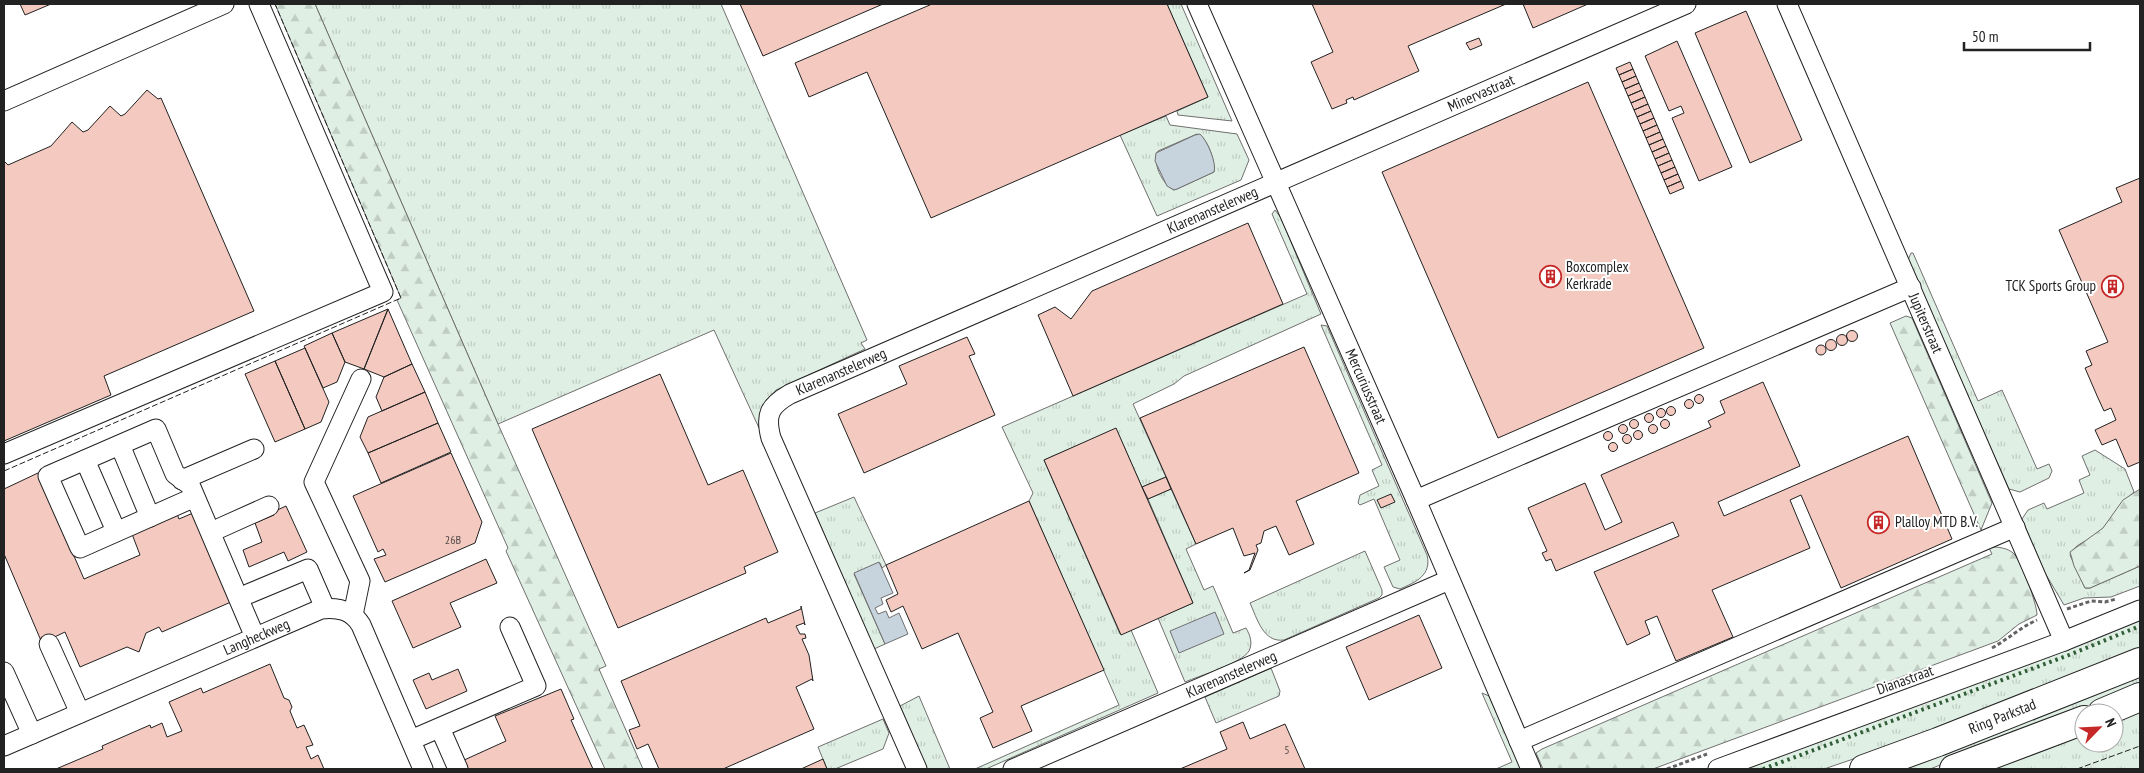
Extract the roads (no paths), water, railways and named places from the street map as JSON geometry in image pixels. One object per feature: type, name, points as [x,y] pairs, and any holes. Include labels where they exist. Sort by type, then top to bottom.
[{"type":"highway","name":"Ring Parkstad","points":[[1864,769],[1938,742],[2140,662]]},
{"type":"highway","points":[[2124,704],[2140,698]]},
{"type":"highway","name":"Ring Parkstad","points":[[1954,769],[2074,724]]},
{"type":"street","points":[[4,101],[224,4]]},
{"type":"street","points":[[4,454],[383,292],[259,4]]},
{"type":"street","name":"Mercuriusstraat","points":[[1197,4],[1416,500],[1531,769]]},
{"type":"street","name":"Minervastraat","points":[[1275,183],[1686,4]]},
{"type":"street","name":"Jupiterstraat","points":[[1787,4],[2064,641]]},
{"type":"street","name":"Klarenanstelerweg","points":[[917,769],[771,438],[768,424],[773,406],[790,394],[1275,183]]},
{"type":"street","points":[[1416,500],[1911,288]]},
{"type":"street","points":[[353,615],[360,582],[314,482],[362,379]]},
{"type":"street","points":[[195,497],[80,548],[48,476],[156,429],[175,474],[190,477],[254,450]]},
{"type":"street","points":[[120,445],[150,517]]},
{"type":"street","points":[[85,460],[116,532]]},
{"type":"street","points":[[190,477],[190,486],[260,635]]},
{"type":"street","points":[[190,477],[220,528],[248,594],[260,635]]},
{"type":"street","points":[[220,528],[269,506]]},
{"type":"street","points":[[1519,741],[2014,527]]},
{"type":"street","points":[[248,594],[308,569],[325,608],[334,607],[353,615],[361,625],[424,769]]},
{"type":"street","name":"Klarenanstelerweg","points":[[1012,769],[1449,580]]},
{"type":"street","name":"Langheckweg","points":[[4,746],[325,608]]},
{"type":"street","name":"Dianastraat","points":[[1715,761],[2064,641],[2140,610]]},
{"type":"street","points":[[411,740],[536,686],[510,627]]},
{"type":"street","points":[[49,644],[80,713]]},
{"type":"street","points":[[4,672],[32,734]]},
{"type":"street","points":[[440,728],[458,769]]},
{"type":"place","name":"Boxcomplex Kerkrade","points":[[1550,276]]},
{"type":"place","name":"TCK Sports Group","points":[[2112,286]]},
{"type":"place","name":"Plalloy MTD B.V.","points":[[1879,522]]}]
